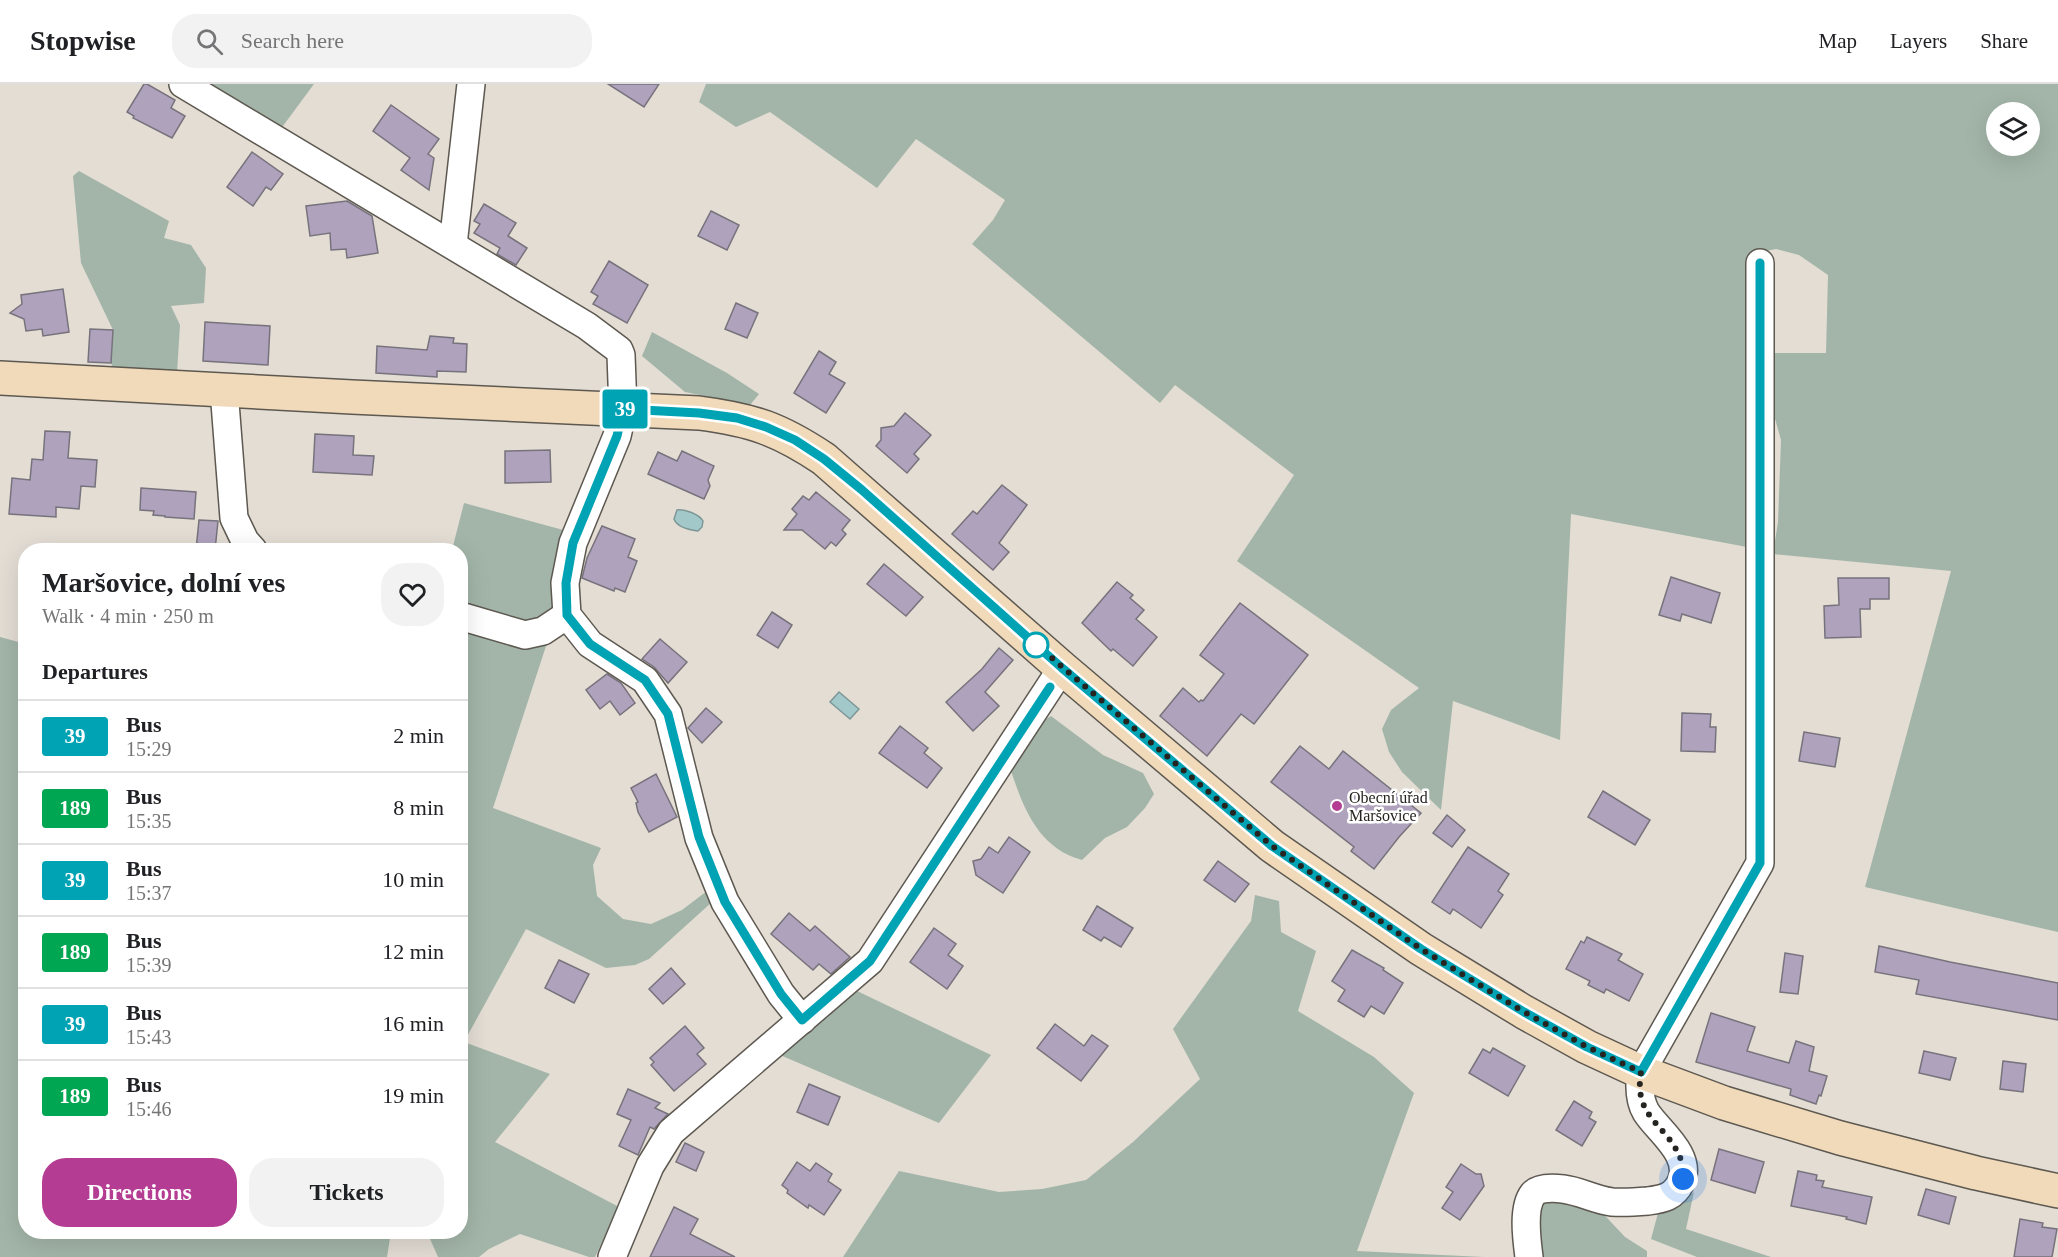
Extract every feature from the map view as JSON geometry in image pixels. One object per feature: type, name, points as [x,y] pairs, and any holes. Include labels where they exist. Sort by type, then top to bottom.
[{"type":"main road","points":[[0,378],[699,413],[737,418],[766,427],[795,440],[824,459],[862,490],[1062,668],[1272,846],[1421,949],[1524,1012],[1587,1047],[1641,1072],[1724,1103],[1840,1138],[1976,1173],[2058,1191]]},
{"type":"street","points":[[183,84],[612,343],[621,355],[623,409],[617,436],[573,543],[566,583],[567,615],[590,644],[645,680],[668,714],[699,837],[725,902],[781,994],[802,1020]]},
{"type":"street","points":[[453,245],[471,84]]},
{"type":"street","points":[[1529,1257],[1526,1238],[1527,1212],[1533,1195],[1541,1189],[1563,1189],[1611,1202],[1632,1202],[1668,1198],[1683,1179],[1682,1162],[1673,1144],[1646,1112],[1640,1098],[1641,1072],[1760,863],[1760,263]]},
{"type":"street","points":[[224,390],[234,518],[247,543]]},
{"type":"street","points":[[468,618],[525,635],[543,631],[567,615]]},
{"type":"street","points":[[612,1257],[650,1166],[670,1132],[870,961],[1062,668]]},
{"type":"green space","points":[[202,84],[314,84],[280,130]]},
{"type":"green space","points":[[706,84],[2058,84],[2058,932],[1865,887],[1951,571],[1773,554],[1778,522],[1781,440],[1772,408],[1772,353],[1826,353],[1828,275],[1799,255],[1776,249],[1751,254],[1747,547],[1571,514],[1560,740],[1453,701],[1441,810],[1402,772],[1389,752],[1382,729],[1391,710],[1419,688],[1237,561],[1294,475],[1175,385],[1160,403],[972,244],[993,220],[1005,200],[916,139],[877,188],[770,112],[736,127],[699,102]]},
{"type":"green space","points":[[79,171],[169,221],[164,238],[191,245],[206,268],[204,303],[171,306],[180,325],[177,373],[113,368],[111,363],[113,330],[81,263],[73,176]]},
{"type":"green space","points":[[652,332],[727,373],[759,394],[750,405],[685,392],[642,356]]},
{"type":"green space","points":[[464,503],[567,531],[555,608],[538,624],[468,608],[468,543],[454,543]]},
{"type":"green space","points":[[468,627],[548,640],[493,808],[601,848],[593,865],[597,896],[623,919],[651,924],[682,910],[707,891],[712,902],[649,959],[635,965],[606,968],[526,929],[468,1035]]},
{"type":"green space","points":[[0,637],[18,642],[18,1239],[390,1239],[387,1257],[0,1257]]},
{"type":"green space","points":[[1051,716],[1103,755],[1143,773],[1154,794],[1145,808],[1127,827],[1105,838],[1082,860],[1055,847],[1035,826],[1011,771],[1030,729]]},
{"type":"green space","points":[[1255,895],[1279,901],[1281,932],[1316,951],[1298,1011],[1374,1057],[1414,1093],[1357,1251],[1484,1257],[843,1257],[899,1171],[999,1192],[1042,1189],[1086,1180],[1133,1142],[1200,1079],[1173,1029],[1251,921]]},
{"type":"green space","points":[[855,990],[991,1055],[939,1123],[780,1055]]},
{"type":"green space","points":[[468,1043],[550,1074],[495,1142],[619,1207],[595,1257],[520,1234],[489,1249],[479,1257],[438,1257],[430,1239],[468,1239]]},
{"type":"green space","points":[[1694,1192],[1686,1229],[1771,1257],[1697,1257],[1651,1239],[1658,1213],[1676,1205]]},
{"type":"green space","points":[[1545,1198],[1594,1204],[1625,1237],[1647,1251],[1647,1257],[1541,1257],[1537,1209]]},
{"type":"water","points":[[677,510],[688,511],[698,516],[703,521],[702,527],[698,531],[678,524],[674,519]]},
{"type":"water","points":[[839,692],[859,709],[850,719],[830,702]]},
{"type":"building","points":[[144,84],[175,100],[171,108],[185,116],[172,138],[133,118],[134,116],[127,112]]},
{"type":"building","points":[[608,84],[659,84],[644,107]]},
{"type":"building","points":[[391,105],[439,139],[428,154],[434,158],[429,190],[401,170],[410,158],[373,131]]},
{"type":"building","points":[[252,152],[283,174],[271,190],[266,187],[253,206],[227,187]]},
{"type":"building","points":[[347,201],[372,216],[378,253],[347,258],[346,249],[331,250],[330,233],[310,236],[306,206]]},
{"type":"building","points":[[484,204],[516,223],[508,236],[527,248],[516,265],[497,254],[500,248],[474,233],[480,224],[474,221]]},
{"type":"building","points":[[711,211],[739,225],[727,250],[698,236]]},
{"type":"building","points":[[609,261],[648,285],[627,323],[593,304],[598,296],[591,292]]},
{"type":"building","points":[[63,289],[69,332],[43,336],[42,329],[26,331],[24,319],[10,313],[22,304],[21,295]]},
{"type":"building","points":[[736,303],[758,313],[747,338],[725,329]]},
{"type":"building","points":[[205,322],[270,326],[268,365],[203,361]]},
{"type":"building","points":[[90,329],[113,330],[111,363],[88,362]]},
{"type":"building","points":[[430,336],[454,338],[453,343],[467,344],[466,372],[437,371],[437,377],[376,373],[377,346],[427,350]]},
{"type":"building","points":[[819,351],[836,362],[829,374],[845,383],[826,413],[794,393]]},
{"type":"building","points":[[905,413],[931,435],[914,454],[919,459],[907,473],[876,446],[881,440],[881,428],[894,426]]},
{"type":"building","points":[[45,431],[70,432],[68,458],[97,460],[95,487],[81,486],[79,509],[56,507],[56,517],[9,514],[12,478],[30,480],[32,459],[43,460]]},
{"type":"building","points":[[315,434],[354,436],[353,455],[374,456],[372,475],[313,472]]},
{"type":"building","points":[[550,450],[551,482],[505,483],[505,451]]},
{"type":"building","points":[[682,451],[714,466],[708,480],[710,486],[704,499],[648,474],[658,452],[677,461]]},
{"type":"building","points":[[1002,485],[1027,505],[999,543],[1009,552],[993,570],[952,534],[973,511],[977,514]]},
{"type":"building","points":[[141,488],[196,492],[194,519],[153,515],[154,511],[140,510]]},
{"type":"building","points":[[816,492],[850,520],[842,530],[846,534],[836,546],[831,542],[825,549],[802,530],[784,530],[797,514],[792,509],[803,496],[809,500]]},
{"type":"building","points":[[199,520],[218,521],[216,543],[197,543]]},
{"type":"building","points":[[602,526],[635,539],[628,557],[637,561],[625,592],[615,588],[614,591],[582,578],[587,558]]},
{"type":"building","points":[[884,564],[923,597],[906,616],[867,584]]},
{"type":"building","points":[[1671,577],[1720,593],[1711,623],[1682,614],[1680,621],[1659,615]]},
{"type":"building","points":[[1838,578],[1889,578],[1889,599],[1870,599],[1870,609],[1860,609],[1861,637],[1825,638],[1824,606],[1839,605]]},
{"type":"building","points":[[1117,582],[1133,595],[1130,598],[1144,610],[1136,619],[1157,637],[1133,666],[1113,649],[1111,651],[1082,623]]},
{"type":"building","points":[[1240,603],[1308,655],[1254,724],[1241,714],[1207,756],[1160,716],[1183,688],[1199,702],[1203,701],[1224,674],[1200,655]]},
{"type":"building","points":[[772,612],[792,625],[778,648],[757,635]]},
{"type":"building","points":[[660,639],[687,662],[668,683],[654,667],[642,659]]},
{"type":"building","points":[[999,648],[1013,660],[985,692],[999,706],[973,731],[946,702],[982,669]]},
{"type":"building","points":[[607,674],[621,683],[635,703],[620,715],[610,701],[600,709],[586,690]]},
{"type":"building","points":[[706,708],[722,722],[702,743],[688,728]]},
{"type":"building","points":[[1682,713],[1711,714],[1710,727],[1716,727],[1715,752],[1681,751]]},
{"type":"building","points":[[900,726],[928,748],[924,753],[942,768],[927,788],[879,753]]},
{"type":"building","points":[[1804,732],[1840,738],[1835,767],[1799,761]]},
{"type":"building","points":[[1300,746],[1329,769],[1343,751],[1421,813],[1374,869],[1351,851],[1354,847],[1271,782]]},
{"type":"building","points":[[656,774],[677,817],[649,832],[638,812],[636,803],[638,802],[631,788]]},
{"type":"building","points":[[1603,791],[1650,820],[1635,845],[1588,817]]},
{"type":"building","points":[[1447,815],[1465,830],[1452,847],[1433,833]]},
{"type":"building","points":[[1009,837],[1030,852],[1003,893],[976,875],[973,861],[981,859],[989,847],[998,853]]},
{"type":"building","points":[[1468,847],[1509,874],[1498,891],[1503,895],[1481,928],[1453,909],[1450,914],[1432,902]]},
{"type":"building","points":[[1218,861],[1249,884],[1235,902],[1204,880]]},
{"type":"building","points":[[1097,906],[1133,928],[1121,947],[1104,937],[1101,941],[1083,930]]},
{"type":"building","points":[[789,913],[810,931],[815,926],[850,957],[831,974],[819,964],[813,970],[771,934]]},
{"type":"building","points":[[934,928],[956,944],[948,955],[963,966],[947,989],[910,962]]},
{"type":"building","points":[[1587,937],[1622,954],[1618,960],[1643,974],[1629,1001],[1606,989],[1604,993],[1588,985],[1590,981],[1566,969],[1581,941],[1584,943]]},
{"type":"building","points":[[1879,946],[2058,983],[2058,1020],[1916,994],[1919,980],[1875,972]]},
{"type":"building","points":[[1352,950],[1384,968],[1383,970],[1403,983],[1384,1014],[1371,1006],[1364,1017],[1338,1001],[1345,990],[1332,981]]},
{"type":"building","points":[[1785,953],[1803,956],[1798,994],[1780,992]]},
{"type":"building","points":[[559,960],[589,974],[574,1003],[545,988]]},
{"type":"building","points":[[671,968],[685,984],[663,1004],[649,989]]},
{"type":"building","points":[[1711,1013],[1755,1027],[1747,1051],[1789,1063],[1796,1041],[1814,1047],[1809,1071],[1827,1076],[1816,1104],[1790,1095],[1791,1089],[1696,1062]]},
{"type":"building","points":[[1055,1024],[1084,1046],[1092,1035],[1108,1046],[1081,1081],[1037,1048]]},
{"type":"building","points":[[685,1026],[704,1048],[697,1054],[706,1064],[674,1091],[651,1065],[654,1062],[650,1058]]},
{"type":"building","points":[[1493,1048],[1525,1066],[1508,1096],[1469,1073],[1483,1049],[1490,1053]]},
{"type":"building","points":[[1924,1051],[1956,1058],[1950,1080],[1919,1073]]},
{"type":"building","points":[[2003,1061],[2026,1064],[2023,1092],[2000,1089]]},
{"type":"building","points":[[809,1084],[840,1097],[828,1125],[797,1112]]},
{"type":"building","points":[[628,1089],[660,1103],[655,1108],[668,1114],[654,1129],[650,1127],[638,1155],[619,1146],[631,1120],[617,1114]]},
{"type":"building","points":[[1574,1101],[1592,1112],[1589,1118],[1596,1122],[1582,1146],[1556,1130]]},
{"type":"building","points":[[685,1143],[704,1152],[696,1171],[676,1162]]},
{"type":"building","points":[[1719,1149],[1764,1162],[1755,1193],[1711,1180]]},
{"type":"building","points":[[797,1162],[810,1171],[816,1163],[832,1174],[828,1181],[841,1190],[824,1215],[809,1205],[808,1208],[787,1193],[788,1190],[782,1185]]},
{"type":"building","points":[[1461,1164],[1476,1174],[1481,1174],[1484,1186],[1460,1220],[1442,1208],[1453,1192],[1446,1187]]},
{"type":"building","points":[[1798,1171],[1817,1175],[1816,1180],[1824,1181],[1822,1187],[1872,1197],[1866,1224],[1846,1219],[1847,1217],[1791,1206]]},
{"type":"building","points":[[1926,1189],[1956,1197],[1949,1224],[1918,1215]]},
{"type":"building","points":[[674,1207],[698,1219],[690,1234],[735,1257],[650,1257]]},
{"type":"building","points":[[2020,1219],[2043,1223],[2042,1227],[2057,1229],[2052,1257],[2014,1257]]},
{"type":"bus line","name":"39","points":[[1050,687],[870,961],[802,1020],[781,994],[725,902],[699,837],[668,714],[645,680],[590,644],[567,615],[566,583],[573,543],[617,436],[623,409],[699,413],[737,418],[766,427],[795,440],[824,459],[862,490],[1062,668],[1272,846],[1421,949],[1524,1012],[1587,1047],[1641,1072],[1760,863],[1760,263]]},
{"type":"place","name":"Obecní úřad Maršovice","points":[[1337,806]]},
{"type":"route","points":[[1036,645],[1032,641],[1272,846],[1421,949],[1524,1012],[1587,1047],[1641,1072],[1640,1098],[1646,1112],[1673,1144],[1682,1162],[1683,1179]]}]
